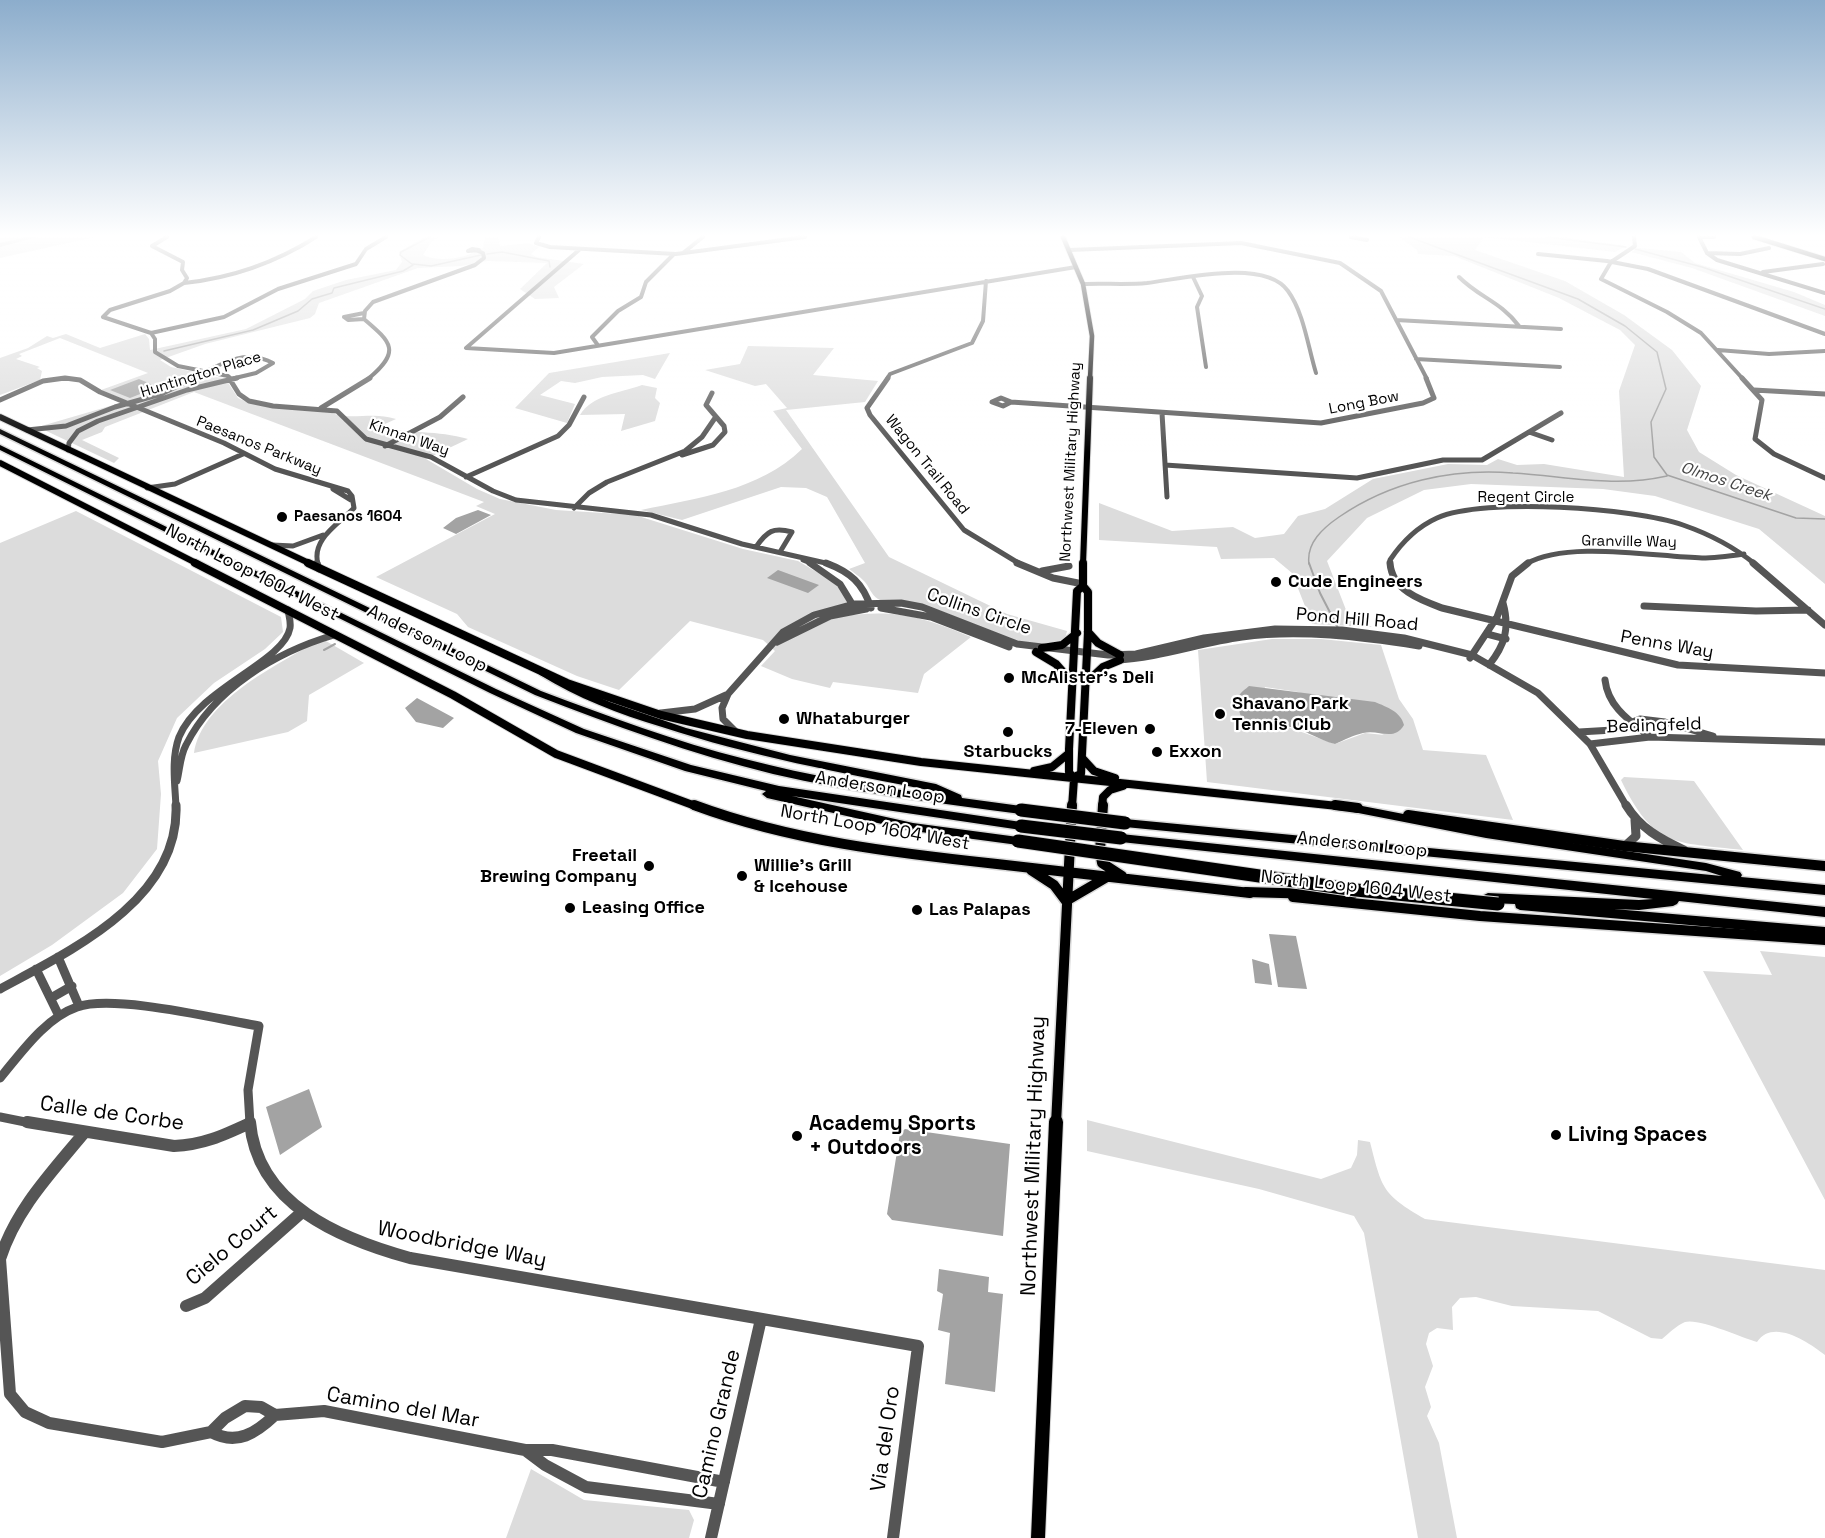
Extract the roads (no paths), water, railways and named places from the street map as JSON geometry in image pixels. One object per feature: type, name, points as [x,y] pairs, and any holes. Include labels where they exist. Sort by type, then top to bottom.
[{"type":"highway","name":"Anderson Loop","points":[[0,431],[528,688],[568,705],[682,746],[771,770],[822,781],[1125,823],[1825,890]]},
{"type":"highway","name":"Anderson Loop","points":[[0,447],[531,710],[625,747],[734,779],[779,790],[870,805],[1021,826],[1825,912]]},
{"type":"highway","points":[[543,673],[568,689],[676,728],[763,752],[936,788],[965,802]]},
{"type":"highway","points":[[734,779],[770,795],[828,810],[913,827],[1356,890],[1825,933]]},
{"type":"highway","points":[[1352,808],[1486,834],[1706,867],[1765,883]]},
{"type":"highway","points":[[1245,892],[1565,900],[1639,905],[1696,899]]},
{"type":"main road","name":"Northwest Military Highway","points":[[1074,778],[1081,774],[1083,759],[1088,632],[1088,592],[1083,585],[1092,336],[1087,309]]},
{"type":"main road","name":"North Loop 1604 West","points":[[0,417],[543,673],[651,712],[741,735],[830,751],[1352,808],[1624,846],[1825,866]]},
{"type":"main road","name":"North Loop 1604 West","points":[[0,463],[453,695],[556,754],[729,818],[879,849],[1133,880],[1491,917],[1825,940]]},
{"type":"main road","name":"Northwest Military Highway","points":[[1038,1538],[1067,872],[1074,778],[1069,772],[1068,754],[1071,681],[1076,654],[1077,591],[1083,585]]},
{"type":"main road","points":[[1086,683],[1095,672],[1120,657],[1098,643],[1088,632]]},
{"type":"main road","points":[[1039,650],[1062,645],[1077,633]]},
{"type":"main road","points":[[1039,650],[1071,681]]},
{"type":"main road","points":[[1025,772],[1052,767],[1068,754]]},
{"type":"main road","points":[[1083,759],[1100,774],[1143,784]]},
{"type":"main road","points":[[1133,880],[1114,872],[1100,860],[1102,801],[1110,790],[1143,784]]},
{"type":"main road","points":[[1026,868],[1054,885],[1066,901],[1108,877]]},
{"type":"street","points":[[114,309],[103,317],[151,333],[225,316],[242,309]]},
{"type":"street","points":[[321,408],[369,379],[388,356],[390,349],[384,334],[364,319],[348,320],[345,318],[364,313],[368,309]]},
{"type":"street","points":[[511,309],[466,348],[540,354],[815,309]]},
{"type":"street","points":[[597,344],[592,337],[622,309]]},
{"type":"street","name":"Wagon Trail Road","points":[[986,309],[986,317],[980,333],[972,344],[890,374],[867,408],[870,415],[964,530],[992,551],[1068,582],[1083,585]]},
{"type":"street","points":[[1197,309],[1206,367]]},
{"type":"street","points":[[1294,309],[1316,373]]},
{"type":"street","name":"Long Bow","points":[[1011,402],[1328,423],[1429,401],[1434,396],[1390,309]]},
{"type":"street","points":[[1505,309],[1519,326]]},
{"type":"street","points":[[1659,309],[1701,333],[1754,390],[1764,409],[1754,433],[1755,439],[1774,454],[1825,478]]},
{"type":"street","points":[[1750,309],[1825,334]]},
{"type":"street","points":[[364,313],[364,319]]},
{"type":"street","points":[[1396,320],[1561,329]]},
{"type":"street","name":"Kinnan Way","points":[[151,333],[155,339],[155,352],[158,355],[178,366],[219,373],[232,380],[239,395],[256,402],[321,408],[345,415],[357,434],[385,446],[429,456],[483,488],[515,500],[647,514],[756,547],[820,560],[850,575],[867,592],[871,606]]},
{"type":"street","points":[[1718,350],[1769,354],[1825,351]]},
{"type":"street","name":"Huntington Place","points":[[27,430],[66,426],[182,385],[190,378],[244,355],[260,356],[270,359],[273,363],[265,370],[191,389],[98,421],[78,431],[69,443],[68,450]]},
{"type":"street","points":[[1416,358],[1560,367]]},
{"type":"street","name":"Paesanos Parkway","points":[[0,398],[44,381],[74,379],[276,469],[301,475],[332,488],[351,500],[354,508],[317,545],[314,554],[319,569]]},
{"type":"street","points":[[182,385],[191,389]]},
{"type":"street","points":[[1754,390],[1825,394]]},
{"type":"street","points":[[574,508],[582,498],[601,484],[676,456],[699,451],[721,439],[725,432],[724,426],[706,405],[712,393]]},
{"type":"street","points":[[385,446],[440,417],[463,397]]},
{"type":"street","points":[[466,477],[558,436],[569,425],[584,397]]},
{"type":"street","points":[[1162,413],[1167,497]]},
{"type":"street","points":[[1165,465],[1282,477],[1357,478],[1443,460],[1482,460],[1561,413]]},
{"type":"street","points":[[676,456],[699,440],[715,418]]},
{"type":"street","points":[[1529,432],[1552,440]]},
{"type":"street","points":[[147,488],[175,484],[243,454]]},
{"type":"street","points":[[166,496],[175,484]]},
{"type":"street","name":"Regent Circle","points":[[1508,624],[1442,608],[1414,596],[1393,577],[1389,567],[1393,554],[1425,524],[1460,511],[1511,508],[1636,513],[1677,522],[1744,554],[1825,625]]},
{"type":"street","points":[[756,547],[767,532],[783,528],[792,532],[780,552]]},
{"type":"street","name":"Paesanos Parkway","points":[[269,544],[285,546],[303,544],[330,532]]},
{"type":"street","name":"Granville Way","points":[[1470,657],[1494,621],[1503,603],[1510,578],[1516,570],[1541,558],[1614,552],[1702,558],[1744,554]]},
{"type":"street","name":"Kinnan Way","points":[[794,555],[819,567],[837,580],[844,587],[854,607]]},
{"type":"street","points":[[1040,571],[1069,566]]},
{"type":"street","points":[[837,580],[850,575]]},
{"type":"street","points":[[1489,666],[1506,639],[1508,624],[1503,603]]},
{"type":"street","name":"Collins Circle","points":[[651,712],[695,709],[728,694],[776,642],[815,620],[854,607],[871,606],[926,614],[982,633],[1012,648],[1076,654]]},
{"type":"street","points":[[1644,606],[1756,611],[1808,610]]},
{"type":"street","points":[[0,989],[89,937],[130,904],[160,867],[171,847],[176,825],[176,785],[172,762],[175,745],[185,726],[216,692],[278,648],[289,633],[288,610]]},
{"type":"street","name":"Penns Way","points":[[1508,624],[1678,665],[1825,673]]},
{"type":"street","points":[[1487,633],[1506,639]]},
{"type":"street","name":"Pond Hill Road","points":[[1076,654],[1120,657],[1166,651],[1246,635],[1290,634],[1344,636],[1426,647],[1470,657],[1538,693],[1590,744],[1635,820],[1660,839],[1690,852]]},
{"type":"street","points":[[176,785],[189,739],[207,714],[226,694],[254,674],[308,642],[334,635]]},
{"type":"street","points":[[1605,680],[1605,693],[1617,710],[1650,737]]},
{"type":"street","points":[[728,694],[722,708],[723,719],[727,725],[741,735]]},
{"type":"street","name":"Bedingfeld","points":[[1579,732],[1608,730],[1640,719],[1665,722],[1720,738]]},
{"type":"street","points":[[1608,730],[1618,741]]},
{"type":"street","name":"Bedingfeld","points":[[1590,744],[1650,737],[1825,742]]},
{"type":"street","points":[[1624,846],[1636,836],[1635,820]]},
{"type":"street","points":[[58,957],[79,1006]]},
{"type":"street","points":[[36,969],[59,1016]]},
{"type":"street","points":[[51,998],[72,986]]},
{"type":"street","name":"Woodbridge Way","points":[[0,1078],[41,1032],[59,1016],[79,1006],[108,1002],[259,1026],[249,1090],[250,1123],[262,1168],[301,1213],[334,1233],[369,1248],[410,1258],[918,1346]]},
{"type":"street","name":"Calle de Corbe","points":[[0,1118],[84,1134],[174,1146],[196,1145],[250,1123]]},
{"type":"street","name":"Camino del Mar","points":[[84,1134],[19,1215],[5,1237],[0,1259],[10,1394],[25,1412],[49,1423],[162,1442],[211,1432],[225,1418],[245,1406],[261,1407],[275,1415],[324,1411],[525,1450],[552,1450],[724,1482]]},
{"type":"street","name":"Cielo Court","points":[[186,1306],[206,1298],[301,1213]]},
{"type":"street","name":"Camino Grande","points":[[711,1538],[761,1319]]},
{"type":"street","name":"Via del Oro","points":[[893,1538],[918,1346]]},
{"type":"street","name":"Camino del Mar","points":[[211,1432],[221,1439],[240,1440],[259,1430],[275,1415]]},
{"type":"street","name":"Camino del Mar","points":[[525,1450],[545,1465],[586,1487],[719,1504]]},
{"type":"waterway","points":[[164,351],[253,330],[301,309]]},
{"type":"waterway","name":"Olmos Creek","points":[[1595,309],[1625,326],[1657,352],[1666,389],[1651,422],[1654,457],[1667,475],[1796,518],[1825,519]]},
{"type":"waterway","points":[[1309,563],[1313,543],[1333,521],[1379,495],[1422,480],[1444,475],[1490,472],[1609,481],[1667,476]]},
{"type":"waterway","points":[[1309,563],[1320,593],[1338,628]]},
{"type":"waterway","points":[[324,650],[335,644]]},
{"type":"place","name":"Paesanos 1604","points":[[282,517]]},
{"type":"place","name":"Cude Engineers","points":[[1276,582]]},
{"type":"place","name":"McAlister's Deli","points":[[1009,678]]},
{"type":"place","name":"Shavano Park Tennis Club","points":[[1220,714]]},
{"type":"place","name":"Whataburger","points":[[784,719]]},
{"type":"place","name":"7-Eleven","points":[[1150,729]]},
{"type":"place","name":"Starbucks","points":[[1008,732]]},
{"type":"place","name":"Exxon","points":[[1157,752]]},
{"type":"place","name":"Freetail Brewing Company","points":[[649,866]]},
{"type":"place","name":"Willie's Grill & Icehouse","points":[[742,876]]},
{"type":"place","name":"Leasing Office","points":[[570,908]]},
{"type":"place","name":"Las Palapas","points":[[917,910]]},
{"type":"place","name":"Living Spaces","points":[[1556,1135]]},
{"type":"place","name":"Academy Sports + Outdoors","points":[[797,1136]]}]
